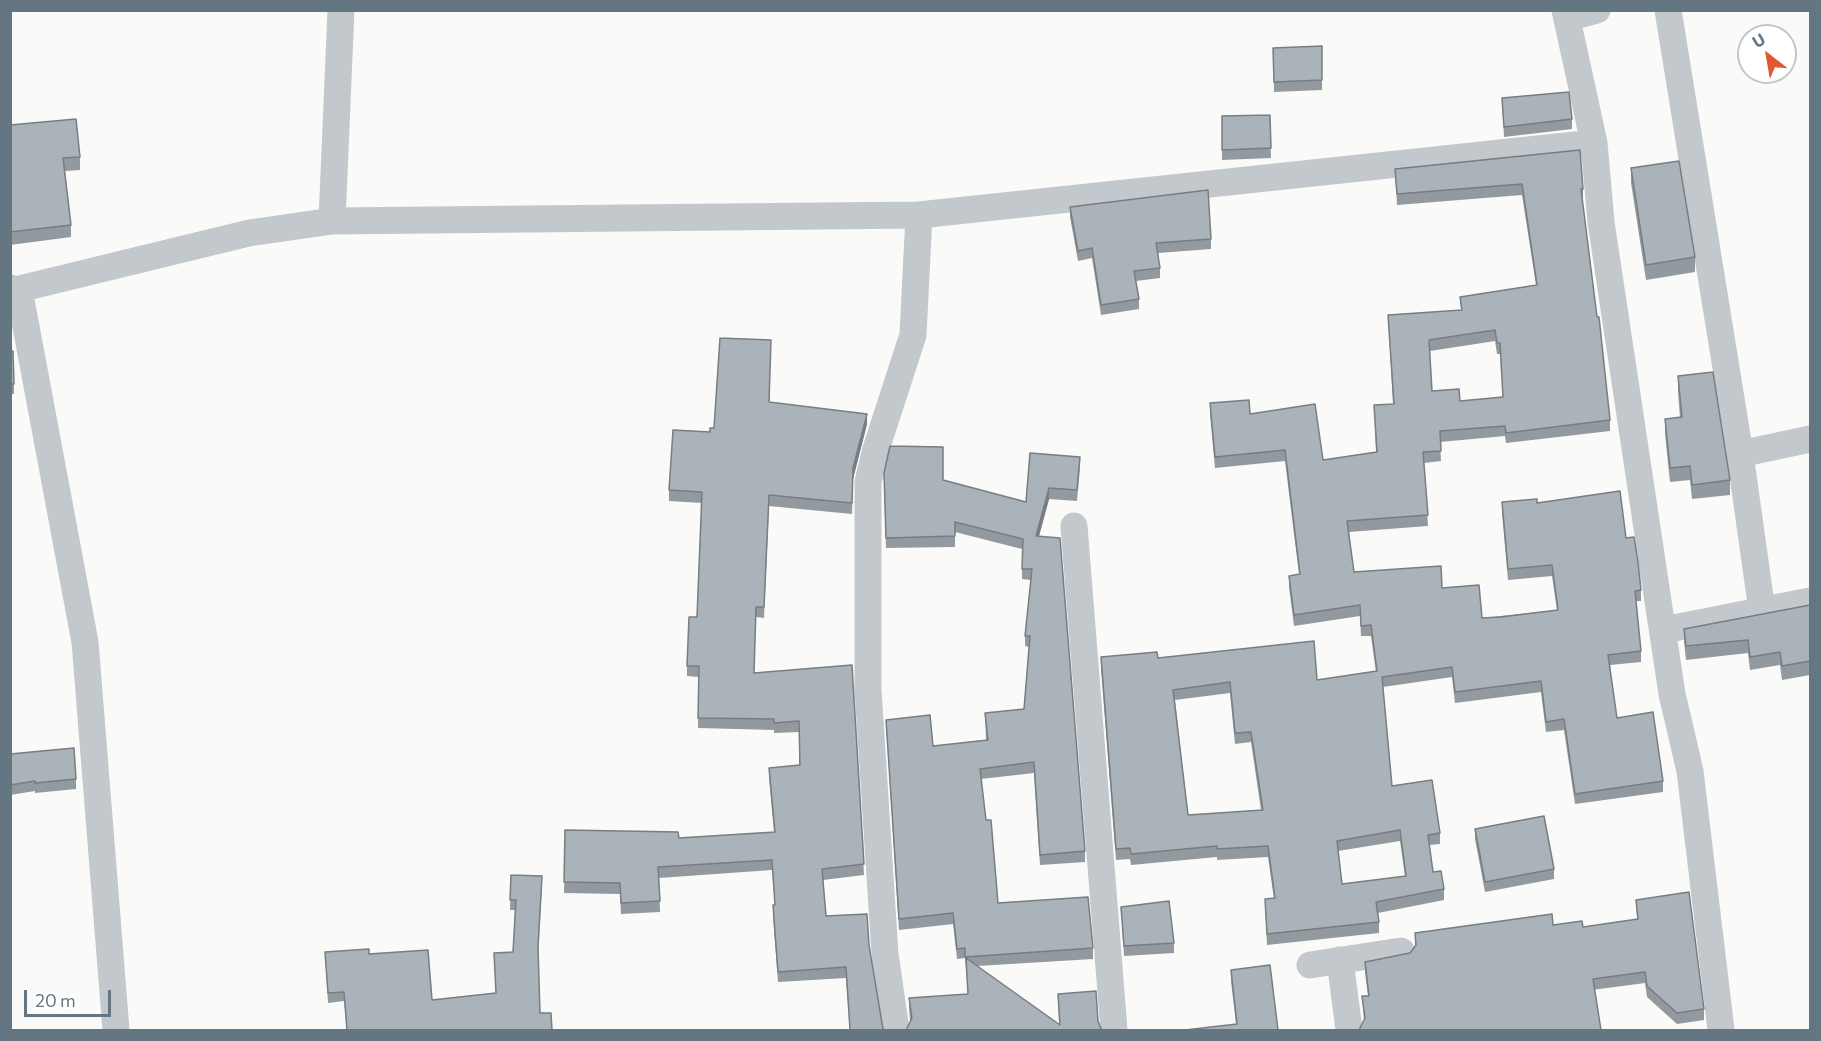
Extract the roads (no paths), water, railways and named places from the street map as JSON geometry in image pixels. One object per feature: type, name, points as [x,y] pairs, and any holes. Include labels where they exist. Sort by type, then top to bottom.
[{"type":"street","points":[[332,221],[341,10]]},
{"type":"street","points":[[1597,10],[1566,14],[1594,143],[1601,222],[1672,694],[1691,783],[1721,1030]]},
{"type":"street","points":[[1668,10],[1740,454],[1762,611]]},
{"type":"street","points":[[116,1030],[85,642],[21,300],[13,289],[249,233],[332,221],[919,215],[1594,143]]},
{"type":"street","points":[[896,1030],[885,954],[868,689],[868,482],[889,406],[913,335],[919,215]]},
{"type":"street","points":[[1740,454],[1810,439]]},
{"type":"street","points":[[1074,526],[1114,1030]]},
{"type":"street","points":[[1664,630],[1810,602]]},
{"type":"street","points":[[1310,965],[1401,951]]},
{"type":"street","points":[[1340,960],[1349,1030]]}]
